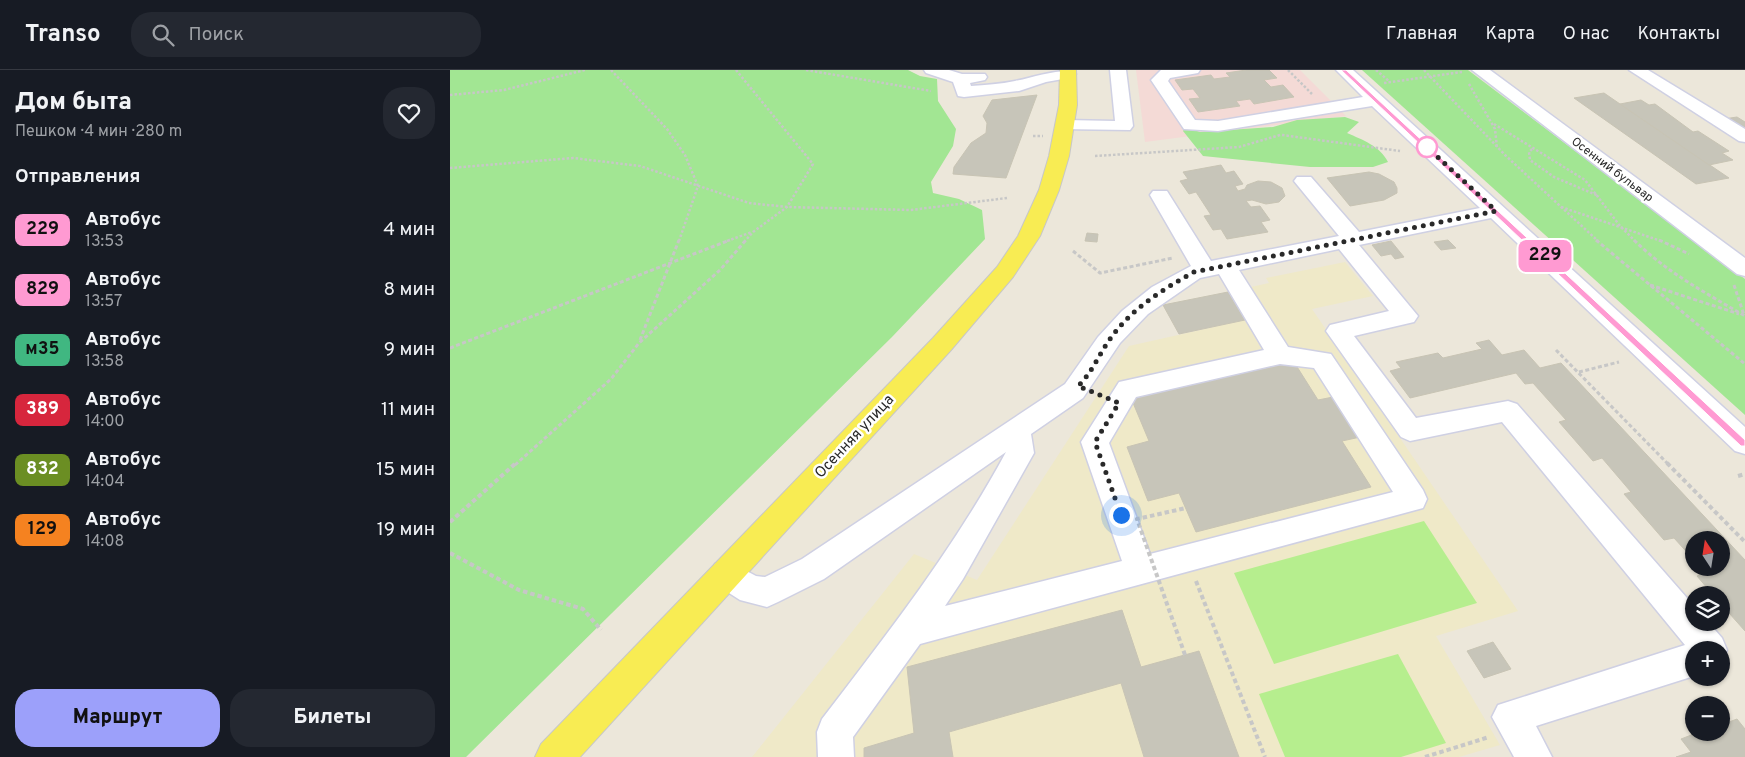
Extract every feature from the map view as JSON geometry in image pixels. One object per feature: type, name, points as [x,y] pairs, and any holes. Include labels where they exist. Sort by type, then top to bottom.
[{"type":"main road","name":"Осенняя улица","points":[[554,757],[948,338],[1005,272],[1029,236],[1049,190],[1065,125],[1069,97],[1068,72]]},
{"type":"street","points":[[932,70],[961,79],[1037,70]]},
{"type":"street","points":[[1065,125],[1124,126],[1118,70]]},
{"type":"street","points":[[1192,70],[1165,74],[1159,80],[1190,125],[1218,126],[1377,100]]},
{"type":"street","points":[[1344,70],[1745,443]]},
{"type":"street","points":[[1638,70],[1745,137]]},
{"type":"street","points":[[961,79],[964,92],[1019,86],[1043,77],[1068,72]]},
{"type":"street","name":"Осенний бульвар","points":[[1473,73],[1738,265]]},
{"type":"street","points":[[1304,181],[1406,316],[1338,331],[1410,430],[1508,411],[1702,641]]},
{"type":"street","points":[[1160,195],[1280,355]]},
{"type":"street","points":[[726,574],[751,590],[767,592],[813,569],[1017,430],[1078,386],[1110,338],[1131,314],[1157,293],[1194,272],[1496,211]]},
{"type":"street","points":[[910,631],[1413,498],[1322,360],[1280,355],[1128,389],[1095,442],[1140,570]]},
{"type":"street","points":[[1078,386],[1119,403]]},
{"type":"street","points":[[836,757],[836,732],[910,631],[952,569],[1020,453],[1017,430]]},
{"type":"street","points":[[1534,757],[1510,717],[1685,662]]},
{"type":"path","points":[[450,95],[504,90],[585,70]]},
{"type":"path","points":[[611,70],[638,94],[665,126],[683,151],[698,186],[672,260],[638,343]]},
{"type":"path","points":[[450,522],[611,379],[638,343],[720,270],[752,232],[787,207],[813,164],[736,70]]},
{"type":"path","points":[[806,70],[931,91]]},
{"type":"path","points":[[1288,70],[1326,109]]},
{"type":"path","points":[[1376,70],[1390,82]]},
{"type":"path","points":[[1424,70],[1497,148],[1558,206],[1745,364]]},
{"type":"path","points":[[1362,86],[1473,73],[1472,93],[1494,124],[1498,135],[1497,148]]},
{"type":"path","points":[[1494,124],[1532,149],[1573,171],[1600,197],[1620,226],[1633,240],[1668,269],[1745,317]]},
{"type":"path","points":[[1282,135],[1400,151]]},
{"type":"path","points":[[1532,149],[1529,152],[1530,160],[1539,168],[1565,183],[1600,197]]},
{"type":"path","points":[[450,168],[573,158],[640,166],[749,203],[787,207],[911,210],[1007,198]]},
{"type":"path","points":[[1558,206],[1655,238],[1690,255]]},
{"type":"path","points":[[450,348],[672,260],[752,232]]},
{"type":"path","points":[[1073,251],[1100,273],[1169,259]]},
{"type":"path","points":[[1738,265],[1745,317]]},
{"type":"path","points":[[1648,284],[1745,317]]},
{"type":"path","points":[[1556,350],[1745,542]]},
{"type":"path","points":[[1578,372],[1619,362]]},
{"type":"path","points":[[1738,476],[1745,474]]},
{"type":"path","points":[[1185,655],[1137,519],[1186,508]]},
{"type":"path","points":[[450,553],[519,590],[583,609],[601,630]]},
{"type":"path","points":[[1187,558],[1265,757]]},
{"type":"path","points":[[1425,757],[1495,736]]},
{"type":"shaded area","points":[[1136,70],[1300,70],[1346,116],[1145,142]]},
{"type":"shaded area","points":[[1345,262],[1373,296],[1312,309],[1518,611],[1436,636],[1500,745],[1459,757],[752,757],[914,554],[977,580],[1129,346],[1245,320],[1228,292],[1269,283],[1266,278]]},
{"type":"green space","points":[[450,70],[908,70],[920,76],[937,79],[938,101],[956,129],[953,146],[931,182],[933,193],[959,199],[982,210],[985,239],[892,337],[466,757],[450,757]]},
{"type":"green space","points":[[1362,70],[1468,70],[1745,279],[1745,415]]},
{"type":"green space","points":[[1345,117],[1359,122],[1347,133],[1376,148],[1385,156],[1388,162],[1373,167],[1310,167],[1203,156],[1183,131],[1185,127],[1200,132],[1273,127],[1297,120]]},
{"type":"green space","points":[[1424,521],[1477,603],[1274,664],[1234,573]]},
{"type":"green space","points":[[1398,654],[1446,743],[1401,757],[1285,757],[1259,694]]},
{"type":"building","points":[[1246,70],[1269,70],[1277,78],[1264,80],[1271,87],[1283,85],[1294,97],[1254,104],[1250,99],[1236,101],[1240,106],[1198,112],[1189,99],[1200,98],[1193,89],[1182,90],[1175,80],[1211,75],[1214,79],[1230,77],[1226,73]]},
{"type":"building","points":[[1604,93],[1729,178],[1696,184],[1574,98]]},
{"type":"building","points":[[1037,95],[1006,178],[953,174],[954,167],[971,143],[986,133],[987,123],[983,116],[992,100]]},
{"type":"building","points":[[1641,100],[1649,105],[1655,104],[1693,132],[1698,131],[1729,151],[1722,153],[1733,160],[1709,165],[1620,104]]},
{"type":"building","points":[[1737,117],[1745,122],[1745,127],[1738,128],[1724,119]]},
{"type":"building","points":[[1221,165],[1226,173],[1234,171],[1243,184],[1235,186],[1238,191],[1258,181],[1271,182],[1282,188],[1285,196],[1279,202],[1266,204],[1252,200],[1246,201],[1251,207],[1260,206],[1270,220],[1261,222],[1268,232],[1227,239],[1221,229],[1213,230],[1204,216],[1211,215],[1196,192],[1189,194],[1180,181],[1188,179],[1183,172]]},
{"type":"building","points":[[1369,172],[1379,174],[1394,182],[1397,193],[1384,200],[1350,206],[1327,178]]},
{"type":"building","points":[[1087,233],[1098,234],[1097,242],[1085,241]]},
{"type":"building","points":[[1448,240],[1456,248],[1441,250],[1434,242]]},
{"type":"building","points":[[1391,241],[1404,257],[1395,259],[1391,254],[1381,256],[1372,245]]},
{"type":"building","points":[[1228,292],[1245,320],[1179,334],[1163,305]]},
{"type":"building","points":[[1489,340],[1502,355],[1524,350],[1540,368],[1561,363],[1718,531],[1685,531],[1685,550],[1674,538],[1664,540],[1624,494],[1631,492],[1602,458],[1593,461],[1559,422],[1566,420],[1533,383],[1525,384],[1516,373],[1410,398],[1390,371],[1401,368],[1396,362],[1438,353],[1443,358],[1482,349],[1476,343]]},
{"type":"building","points":[[1294,362],[1318,400],[1338,396],[1365,436],[1342,441],[1371,487],[1196,532],[1179,493],[1148,501],[1127,447],[1149,441],[1131,398]]},
{"type":"building","points":[[1730,544],[1745,560],[1745,631],[1730,614],[1730,586],[1705,586],[1697,576],[1730,576]]},
{"type":"building","points":[[1122,610],[1141,667],[1199,651],[1239,757],[1144,757],[1121,683],[949,732],[953,757],[864,757],[864,748],[914,733],[907,667]]},
{"type":"building","points":[[1493,642],[1511,669],[1484,678],[1467,651]]},
{"type":"building","points":[[1737,719],[1745,729],[1745,757],[1676,757],[1691,752],[1681,739],[1685,737],[1685,741],[1730,741],[1730,722]]},
{"type":"bus line","name":"229","points":[[1344,70],[1745,443]]},
{"type":"route","points":[[1121,515],[1095,442],[1119,403],[1078,386],[1084,380],[1110,338],[1131,314],[1157,293],[1194,272],[1496,211],[1427,147]]}]
